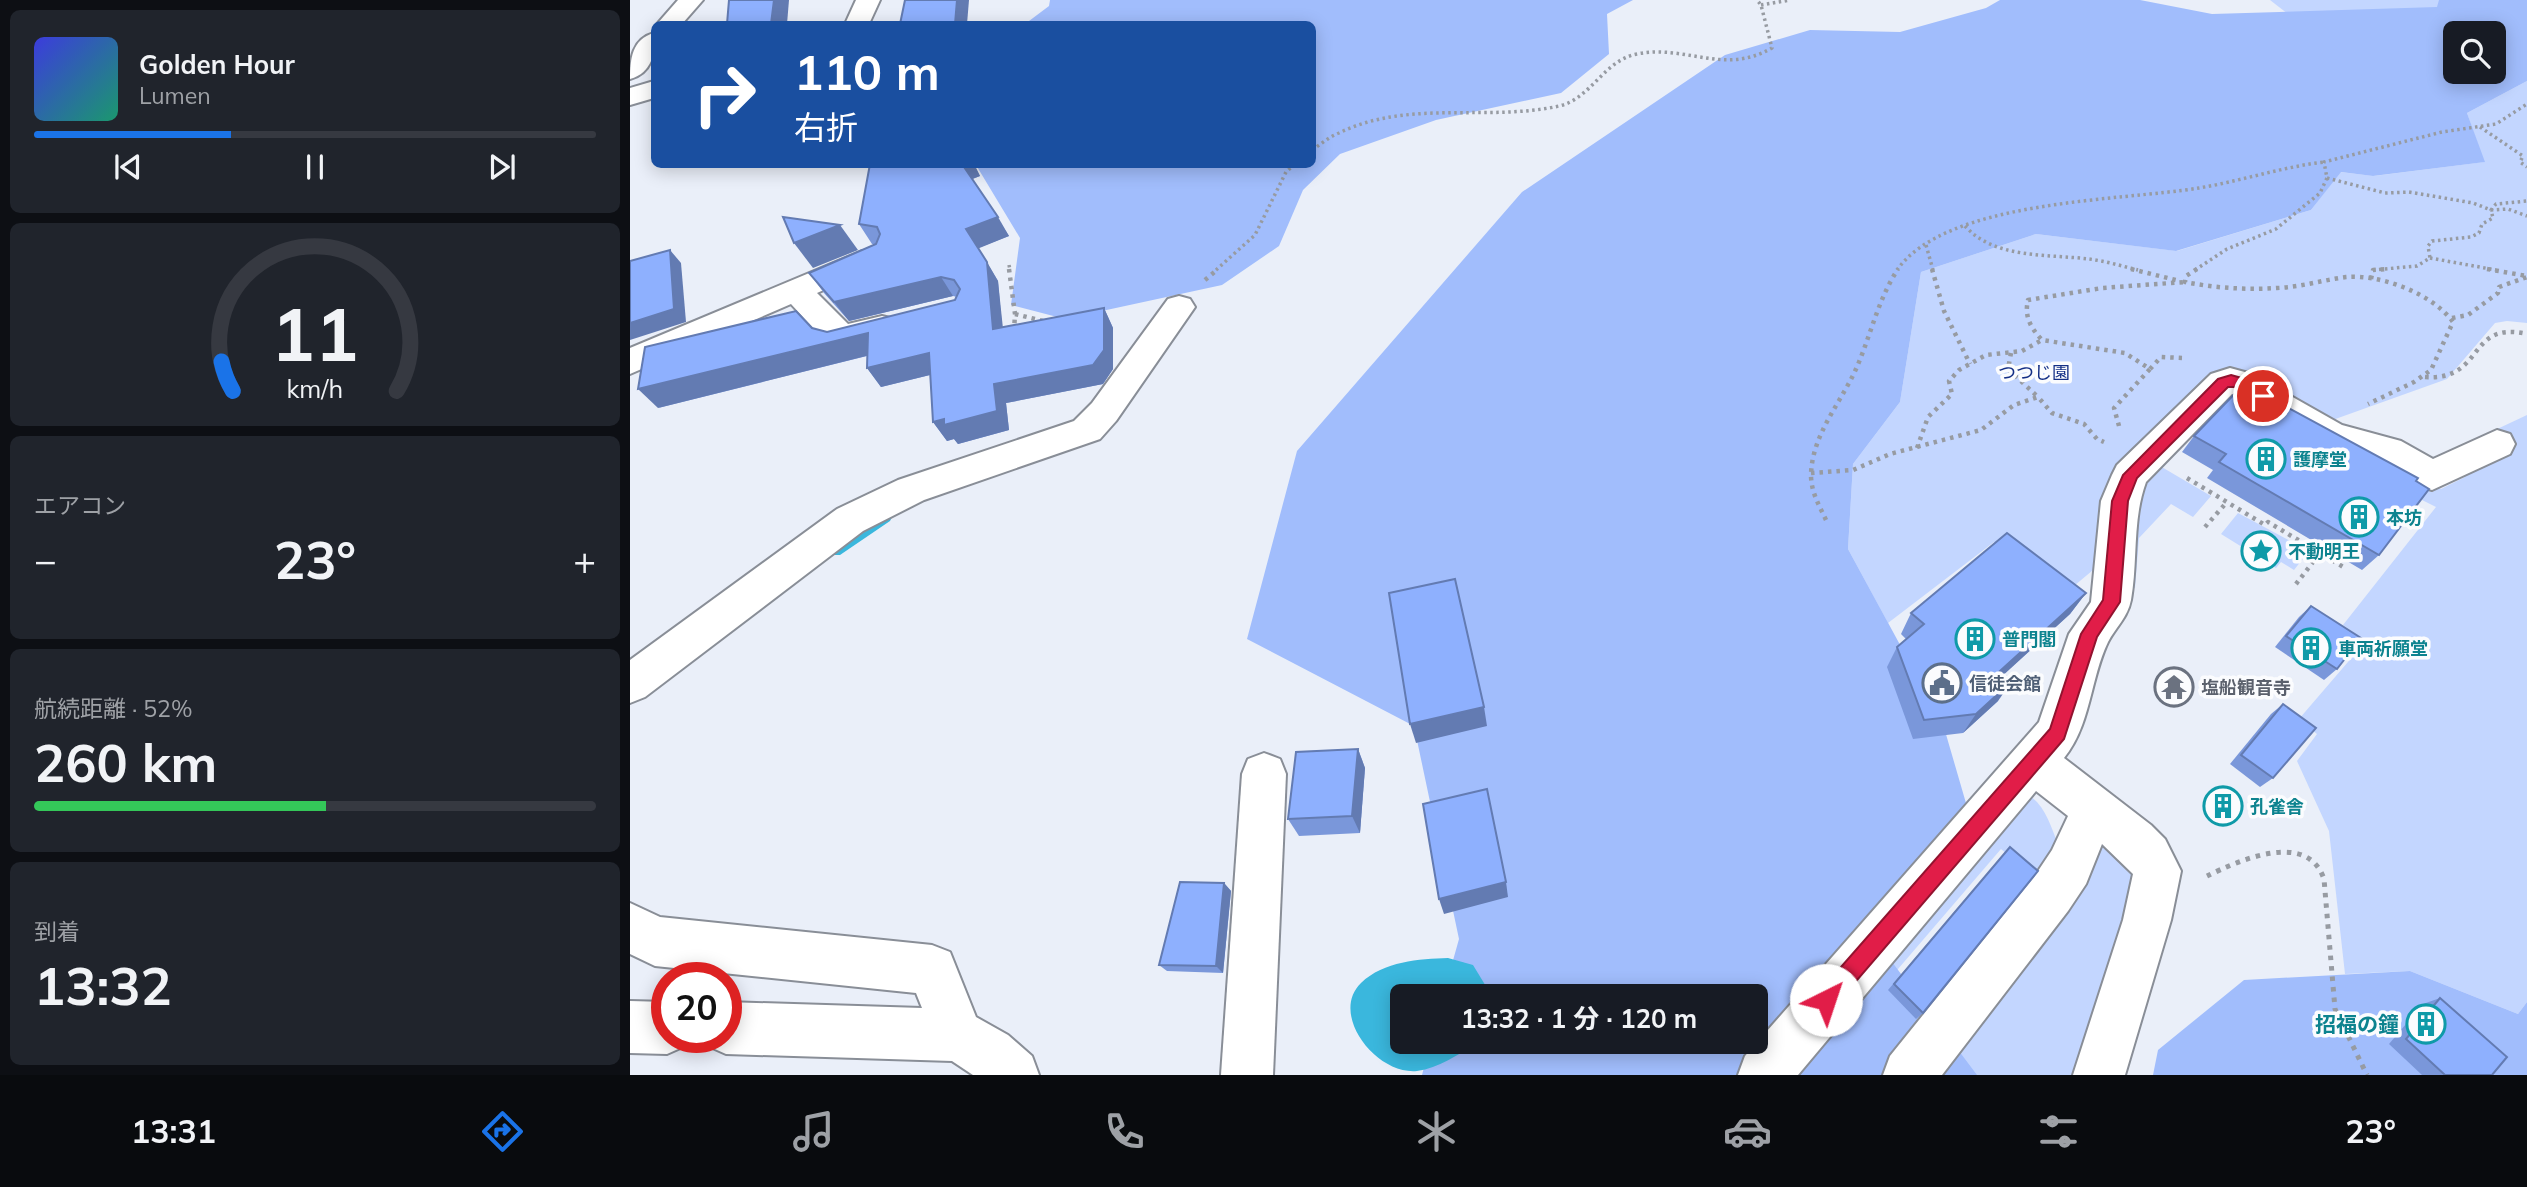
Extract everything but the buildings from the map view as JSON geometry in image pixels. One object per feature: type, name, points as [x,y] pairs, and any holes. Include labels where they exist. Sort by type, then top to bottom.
[{"type":"street","points":[[672,21],[691,0]]},
{"type":"street","points":[[863,9],[890,0]]},
{"type":"street","points":[[630,71],[651,45]]},
{"type":"street","points":[[630,97],[651,90]]},
{"type":"street","points":[[630,362],[876,255]]},
{"type":"street","points":[[797,291],[841,337],[916,319]]},
{"type":"street","points":[[630,684],[850,520],[911,490],[1087,430],[1104,412],[1179,307]]},
{"type":"street","points":[[1764,1075],[2057,733],[2090,634],[2111,602],[2120,501],[2136,448],[2223,383],[2231,380],[2346,422],[2388,451],[2432,476],[2497,444]]},
{"type":"street","points":[[2033,761],[2135,841],[2148,855],[2157,871],[2147,920],[2099,1075]]},
{"type":"street","points":[[1247,1075],[1264,774]]},
{"type":"street","points":[[1909,1075],[2051,894],[2069,867],[2094,810]]},
{"type":"street","points":[[630,927],[655,941],[932,970],[958,1035]]},
{"type":"street","points":[[630,1027],[651,1028]]},
{"type":"street","points":[[742,1028],[958,1035],[989,1054],[1013,1075]]},
{"type":"path","points":[[1316,147],[1346,128],[1378,120],[1407,116],[1538,110],[1563,105],[1580,98],[1609,67],[1621,59],[1637,54],[1656,53],[1723,62],[1761,56],[1772,48],[1761,5],[1757,0]]},
{"type":"path","points":[[1761,5],[1790,0]]},
{"type":"path","points":[[1826,520],[1814,492],[1811,473],[1820,436],[1859,365],[1880,302],[1898,269],[1912,253],[1965,226],[2057,206],[2227,183],[2324,162],[2442,132],[2497,124],[2527,104]]},
{"type":"path","points":[[2479,127],[2516,150],[2523,156],[2520,162],[2527,167]]},
{"type":"path","points":[[2185,282],[2193,269],[2227,249],[2276,229],[2320,193],[2325,187],[2327,177],[2324,162]]},
{"type":"path","points":[[1179,307],[1188,295],[1255,235],[1286,173],[1292,168]]},
{"type":"path","points":[[2327,177],[2385,193],[2409,192],[2473,203],[2491,210],[2508,209],[2527,216]]},
{"type":"path","points":[[2491,210],[2496,204],[2527,201]]},
{"type":"path","points":[[2430,258],[2428,246],[2432,241],[2471,237],[2479,233],[2482,224],[2493,218],[2491,210]]},
{"type":"path","points":[[1965,226],[1976,240],[2011,250],[2092,260],[2201,286],[2283,287],[2351,276],[2371,279],[2440,305],[2453,322],[2437,361],[2424,377],[2383,395],[2346,422]]},
{"type":"path","points":[[1926,245],[1944,311],[1970,363]]},
{"type":"path","points":[[2371,279],[2373,270],[2417,266],[2430,258],[2527,276]]},
{"type":"path","points":[[1009,265],[1015,314],[1014,335]]},
{"type":"path","points":[[2452,318],[2468,315],[2498,293],[2499,287],[2527,276]]},
{"type":"path","points":[[2150,369],[2137,356],[2116,350],[2075,348],[2042,340],[2027,318],[2025,307],[2028,300],[2102,288],[2185,282]]},
{"type":"path","points":[[1015,314],[1055,324]]},
{"type":"path","points":[[2424,377],[2439,380],[2451,378],[2460,372],[2491,336],[2503,330],[2512,329],[2527,334]]},
{"type":"path","points":[[1917,448],[1921,426],[1934,409],[1952,394],[1949,381],[1970,363],[1986,355],[2022,351],[2042,340]]},
{"type":"path","points":[[2011,352],[2008,369],[2052,413],[2084,424],[2097,439],[2106,443],[2136,448],[2265,525],[2268,522],[2345,568]]},
{"type":"path","points":[[2136,448],[2114,408],[2161,357],[2182,358]]},
{"type":"path","points":[[1811,473],[1853,470],[1890,454],[1981,430],[2021,401],[2038,397]]},
{"type":"path","points":[[2204,527],[2227,502]]},
{"type":"path","points":[[2296,584],[2320,553]]},
{"type":"path","points":[[2199,882],[2224,867],[2269,854],[2306,855],[2318,864],[2324,879],[2334,1010],[2367,1075]]},
{"type":"green space","points":[[2270,0],[2475,0],[2314,34]]},
{"type":"green space","name":"つつじ園","points":[[2527,81],[2527,323],[2495,323],[2447,379],[2327,422],[2237,375],[2123,465],[2105,560],[2062,596],[1994,542],[1888,623],[1848,549],[1853,464],[1900,402],[1921,272],[2036,234],[2177,251],[2311,210],[2340,172],[2374,176],[2484,162],[2467,113]]},
{"type":"green space","points":[[2527,415],[2527,1002],[2518,1014],[2410,971],[2345,974],[2329,831],[2297,761],[2317,734],[2299,719],[2366,641],[2343,625],[2436,507],[2416,497],[2424,480],[2441,489],[2465,477],[2442,455]]},
{"type":"green space","points":[[2160,466],[2211,496],[2193,517],[2171,504],[2139,538],[2135,588],[2126,591],[2137,495]]},
{"type":"green space","points":[[2238,513],[2309,551],[2294,570],[2281,562],[2276,568],[2221,534]]},
{"type":"green space","points":[[2030,796],[2044,812],[2058,844],[2043,884],[2001,849],[1880,990],[1799,1075]]},
{"type":"green space","points":[[2102,837],[2140,860],[2083,1075],[1929,1075]]},
{"type":"shaded area","points":[[1050,0],[1633,0],[1607,14],[1609,54],[1561,93],[1436,120],[1340,154],[1303,190],[1279,246],[1222,285],[1065,319],[1011,305],[1020,238],[978,168],[1316,168],[1316,21],[1029,21],[1049,6]]},
{"type":"shaded area","points":[[2000,0],[2140,0],[2212,14],[2437,7],[2439,0],[2527,0],[2527,81],[2467,113],[2485,162],[2373,176],[2341,172],[2311,210],[2176,251],[2036,234],[1921,272],[1900,402],[1853,464],[1848,549],[1943,724],[1968,810],[1886,954],[1977,1075],[1422,1075],[1428,1054],[1768,1054],[1768,984],[1446,984],[1459,939],[1414,726],[1247,639],[1297,451],[1522,192],[1725,55],[1810,30],[1900,32],[1986,8]]},
{"type":"shaded area","points":[[1448,958],[1473,965],[1485,984],[1390,984],[1390,1054],[1458,1054],[1433,1067],[1417,1071],[1402,1070],[1373,1053],[1354,1026],[1350,1010],[1353,996],[1361,983],[1370,976],[1391,966]]},
{"type":"shaded area","points":[[2410,971],[2518,1014],[2527,1002],[2527,1075],[2153,1075],[2158,1050],[2244,980]]},
{"type":"waterway","points":[[835,551],[885,517]]},
{"type":"place","name":"護摩堂","points":[[2266,459]]},
{"type":"place","name":"本坊","points":[[2359,517]]},
{"type":"place","name":"不動明王","points":[[2261,551]]},
{"type":"place","name":"普門閣","points":[[1975,639]]},
{"type":"place","name":"車両祈願堂","points":[[2311,648]]},
{"type":"place","name":"信徒会館","points":[[1942,683]]},
{"type":"place","name":"塩船観音寺","points":[[2174,687]]},
{"type":"place","name":"孔雀舎","points":[[2223,806]]},
{"type":"place","name":"招福の鐘","points":[[2426,1024]]},
{"type":"route","points":[[1826,1000],[2057,733],[2090,634],[2111,602],[2120,501],[2130,475],[2223,383],[2231,380],[2263,396]]}]
